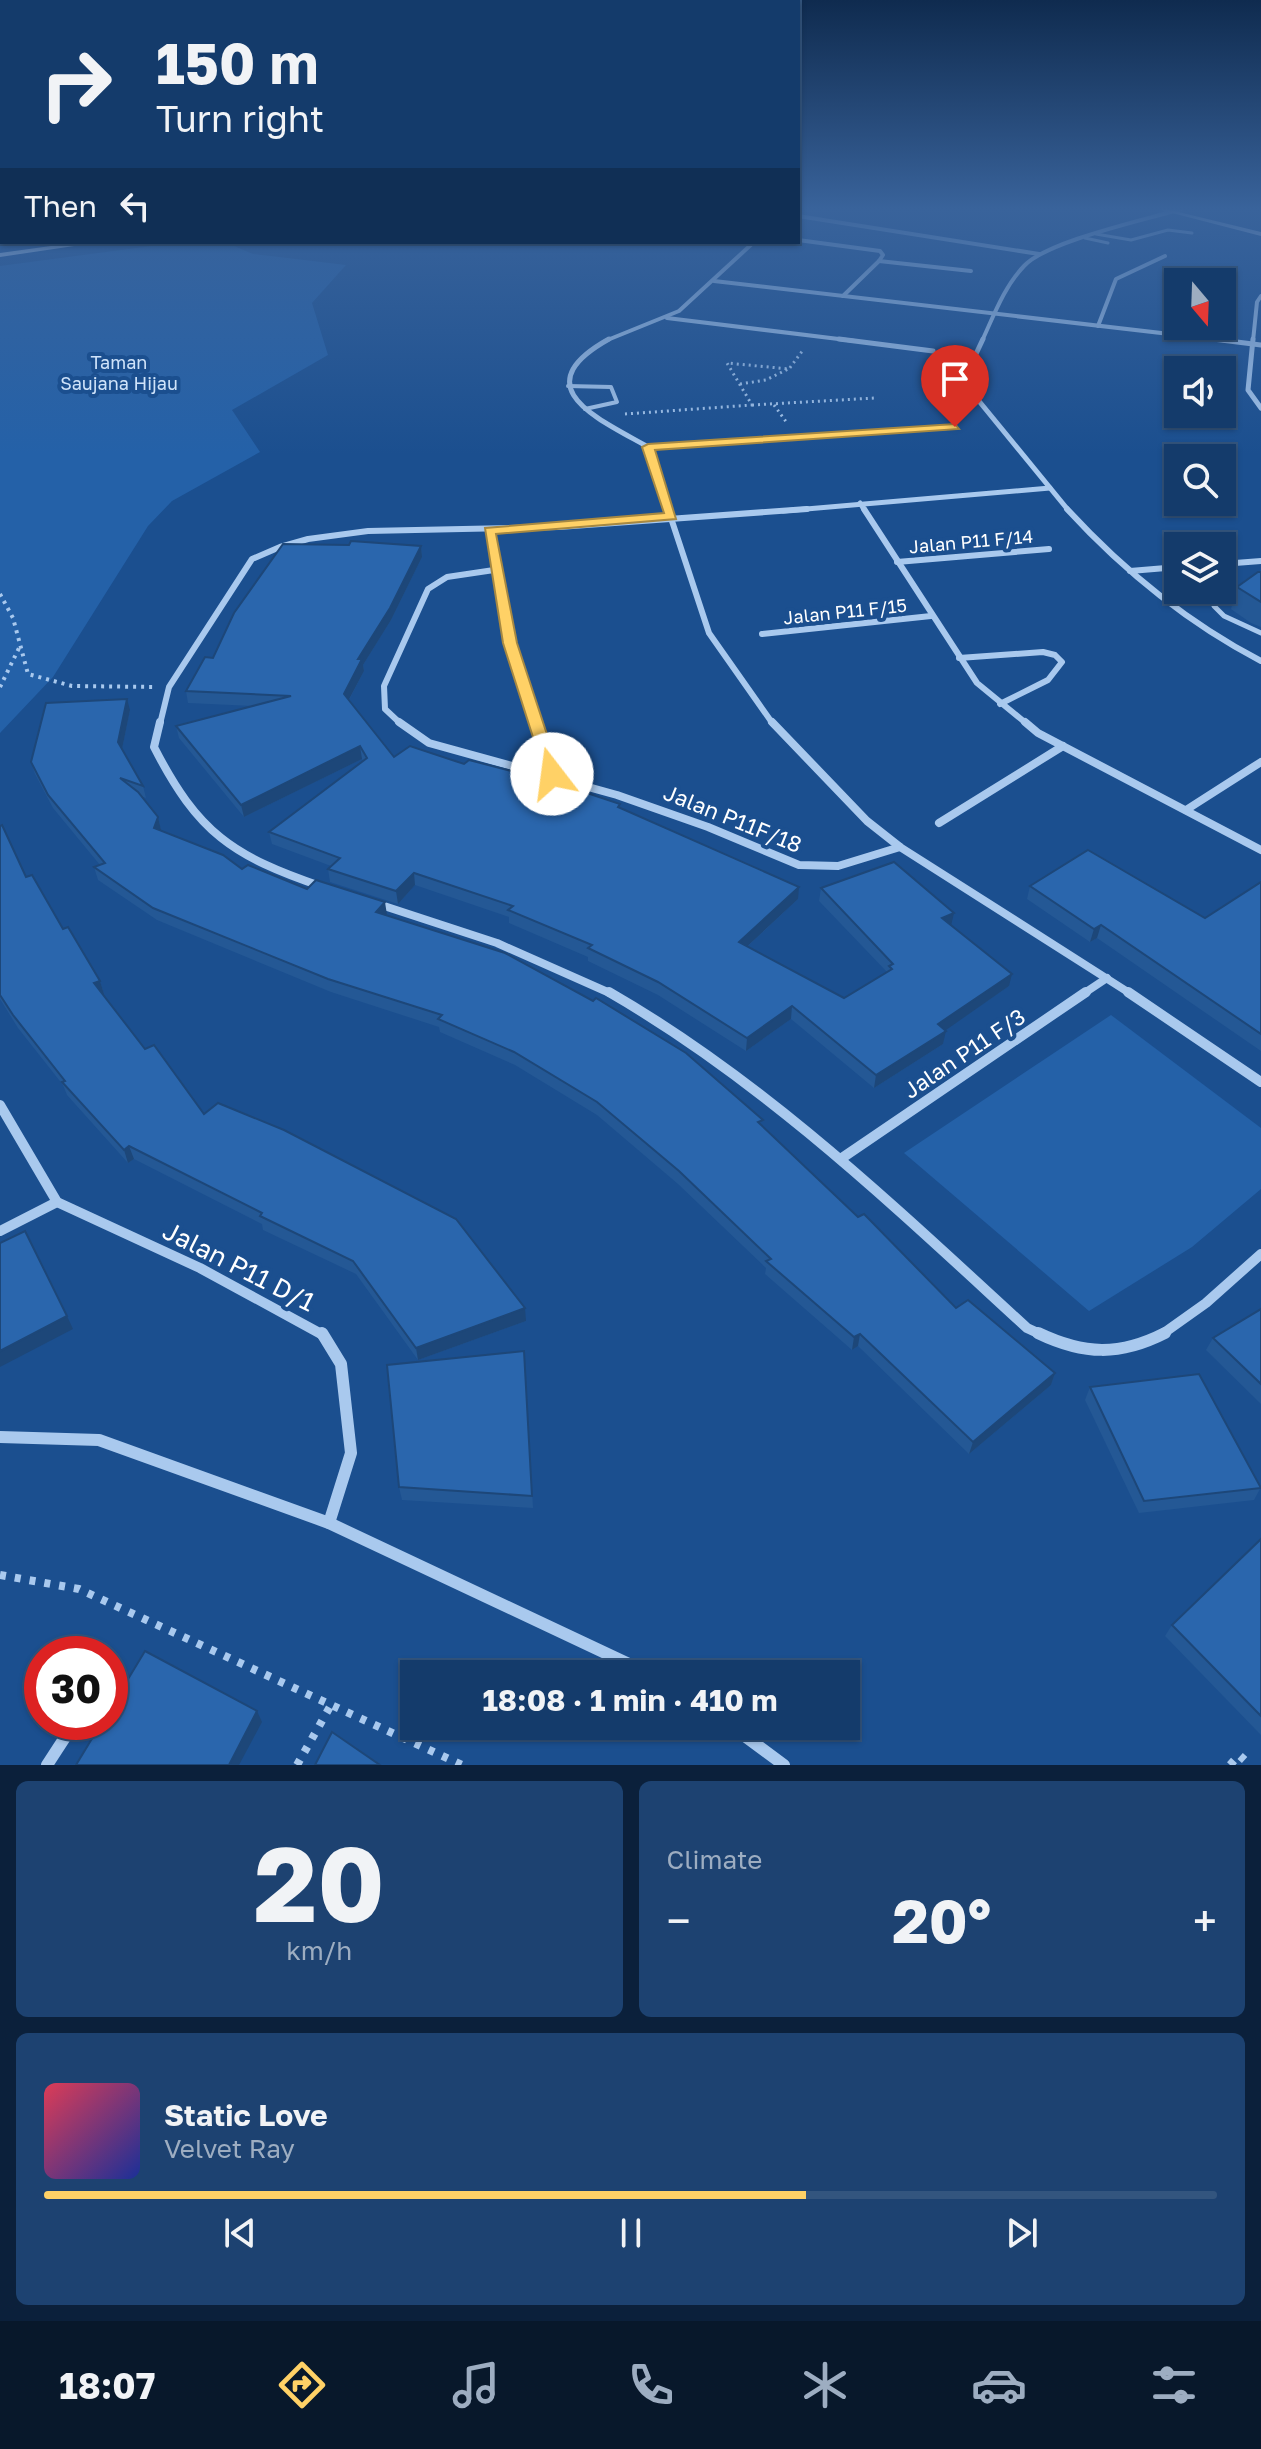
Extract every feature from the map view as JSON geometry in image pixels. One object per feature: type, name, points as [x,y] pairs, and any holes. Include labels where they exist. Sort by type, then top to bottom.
[{"type":"street","points":[[703,289],[667,318],[617,335],[585,353],[569,372],[568,386],[572,398],[596,417],[648,447],[955,427]]},
{"type":"street","points":[[786,289],[1261,345]]},
{"type":"street","points":[[843,296],[850,289]]},
{"type":"street","points":[[1006,289],[975,356],[974,395],[1050,488],[1129,572],[1187,620],[1261,661]]},
{"type":"street","points":[[1098,326],[1112,289]]},
{"type":"street","points":[[1260,300],[1248,390],[1249,396],[1261,408]]},
{"type":"street","points":[[667,318],[933,351]]},
{"type":"street","points":[[648,447],[709,633],[774,725],[867,821],[900,847],[1107,978],[1261,1082]]},
{"type":"street","points":[[334,890],[291,875],[236,849],[185,805],[154,747],[169,687],[252,559],[270,549],[336,533],[489,530],[1050,488]]},
{"type":"street","points":[[860,503],[959,658],[977,683],[1000,704],[1038,733],[1261,850]]},
{"type":"street","points":[[489,530],[510,643],[552,774]]},
{"type":"street","name":"Jalan P11 F/14","points":[[897,562],[1049,549]]},
{"type":"street","points":[[1236,563],[1261,561]]},
{"type":"street","points":[[1129,572],[1164,568]]},
{"type":"street","name":"Jalan P11F/18","points":[[494,570],[447,577],[428,589],[384,686],[385,709],[429,743],[552,774],[673,812],[799,865],[819,870],[841,868],[900,847]]},
{"type":"street","name":"Jalan P11 F/15","points":[[762,634],[931,616]]},
{"type":"street","points":[[959,658],[1043,652],[1062,662],[1048,680],[1000,704]]},
{"type":"street","points":[[939,823],[1063,746]]},
{"type":"street","points":[[1186,810],[1261,762]]},
{"type":"street","points":[[364,900],[497,943],[600,987],[664,1024],[842,1158],[1027,1328],[1062,1344],[1096,1352],[1155,1342],[1261,1254]]},
{"type":"street","name":"Jalan P11 F/3","points":[[842,1158],[1107,978]]},
{"type":"street","points":[[0,1105],[57,1202],[0,1231]]},
{"type":"street","name":"Jalan P11 D/1","points":[[57,1202],[200,1268],[322,1333],[341,1364],[348,1402],[351,1453],[329,1523]]},
{"type":"street","points":[[0,1437],[99,1440],[329,1523],[620,1660]]},
{"type":"street","points":[[47,1765],[63,1740]]},
{"type":"street","points":[[750,1740],[784,1765]]},
{"type":"lane","points":[[568,386],[611,387],[617,402],[585,409]]},
{"type":"lane","points":[[1250,588],[1222,592],[1214,606],[1224,616],[1261,633]]},
{"type":"path","points":[[740,384],[766,380],[789,369],[794,361]]},
{"type":"path","points":[[752,405],[727,363],[789,369]]},
{"type":"path","points":[[596,417],[875,398]]},
{"type":"path","points":[[773,404],[793,431]]},
{"type":"path","points":[[0,594],[13,618],[28,674],[40,680],[72,686],[169,687]]},
{"type":"path","points":[[0,687],[20,646]]},
{"type":"path","points":[[0,1575],[79,1589],[462,1765]]},
{"type":"path","points":[[297,1765],[331,1705]]},
{"type":"path","points":[[1230,1765],[1239,1755],[1250,1765]]},
{"type":"green space","name":"Taman Saujana Hijau","points":[[0,289],[324,289],[312,303],[328,355],[232,410],[260,452],[172,501],[148,526],[53,677],[0,733]]},
{"type":"green space","points":[[1111,1015],[1261,1128],[1261,1189],[1192,1247],[1089,1311],[904,1153]]},
{"type":"building","points":[[351,541],[421,546],[390,608],[358,659],[362,659],[344,694],[394,757],[410,746],[464,764],[469,760],[554,782],[620,804],[618,807],[799,887],[739,942],[844,998],[892,969],[889,966],[893,964],[821,888],[894,862],[954,913],[942,918],[1012,974],[938,1024],[946,1031],[876,1075],[792,1006],[747,1038],[658,982],[588,948],[592,945],[508,910],[513,906],[414,873],[396,891],[328,869],[340,858],[269,832],[367,758],[360,746],[241,805],[176,726],[291,696],[186,691],[205,657],[213,658],[234,613],[283,544],[349,545]]},
{"type":"building","points":[[1261,572],[1261,602],[1237,587]]},
{"type":"building","points":[[127,699],[118,742],[143,786],[120,778],[138,792],[158,817],[154,828],[223,855],[242,869],[248,865],[307,889],[316,880],[385,902],[376,912],[505,953],[593,1001],[596,998],[686,1053],[763,1120],[758,1122],[858,1217],[864,1214],[956,1308],[968,1300],[1055,1373],[973,1442],[860,1334],[854,1337],[766,1261],[771,1259],[679,1171],[597,1102],[514,1052],[438,1019],[442,1015],[328,979],[153,908],[94,867],[105,863],[48,795],[31,762],[46,703]]},
{"type":"building","points":[[2,825],[26,877],[32,875],[63,929],[68,927],[100,981],[94,983],[145,1049],[154,1045],[204,1114],[218,1103],[284,1130],[456,1219],[525,1308],[416,1348],[353,1261],[260,1216],[262,1213],[129,1146],[124,1150],[62,1082],[65,1081],[0,995]]},
{"type":"building","points":[[1088,850],[1205,918],[1261,882],[1261,1034],[1101,925],[1094,929],[1030,886]]},
{"type":"building","points":[[25,1231],[67,1316],[0,1351],[0,1243]]},
{"type":"building","points":[[1261,1309],[1261,1384],[1213,1338]]},
{"type":"building","points":[[524,1351],[532,1496],[399,1487],[387,1365]]},
{"type":"building","points":[[1199,1374],[1261,1488],[1144,1501],[1090,1387]]},
{"type":"building","points":[[1261,1539],[1261,1716],[1172,1625]]},
{"type":"building","points":[[145,1651],[257,1711],[229,1765],[76,1765],[91,1740],[128,1740],[128,1679]]},
{"type":"building","points":[[332,1732],[380,1765],[315,1765]]},
{"type":"route","points":[[552,774],[510,643],[489,530],[671,517],[648,447],[955,427]]}]
